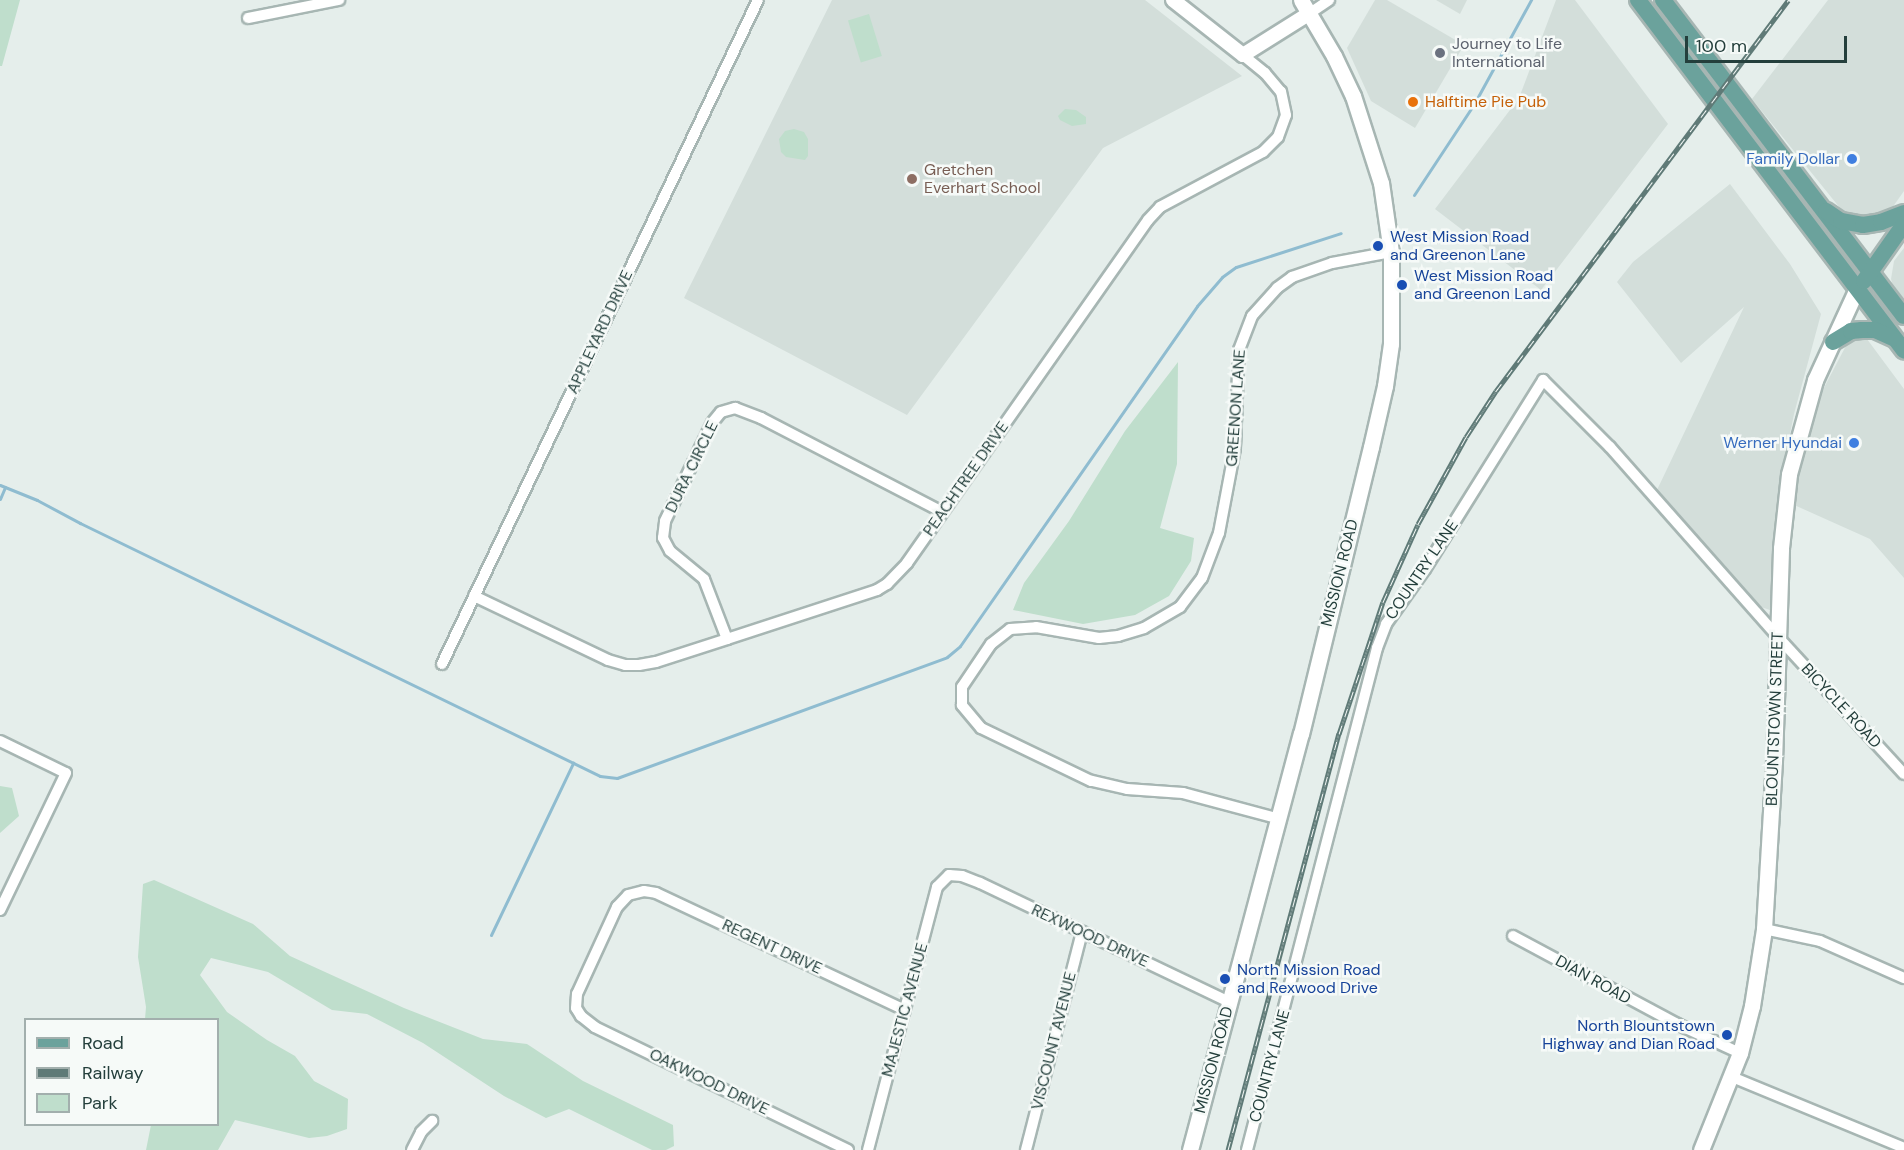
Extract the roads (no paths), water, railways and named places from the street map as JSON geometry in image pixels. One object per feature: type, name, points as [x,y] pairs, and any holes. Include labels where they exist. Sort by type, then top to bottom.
[{"type":"main road","name":"MISSION ROAD","points":[[1190,1150],[1280,819],[1385,386],[1392,319],[1391,252],[1381,183],[1366,133],[1334,56],[1301,0]]},
{"type":"main road","points":[[1638,0],[1899,345]]},
{"type":"main road","points":[[1663,0],[1904,316]]},
{"type":"main road","points":[[1820,207],[1841,221],[1853,224],[1881,222],[1904,213]]},
{"type":"main road","points":[[1856,291],[1904,224]]},
{"type":"main road","name":"BLOUNTSTOWN STREET","points":[[1701,1150],[1740,1053],[1752,1006],[1764,929],[1781,548],[1789,474],[1815,380],[1856,291]]},
{"type":"main road","points":[[1833,342],[1851,331],[1875,330],[1899,345]]},
{"type":"street","points":[[248,18],[339,0]]},
{"type":"street","name":"APPLEYARD DRIVE","points":[[442,664],[758,0]]},
{"type":"street","points":[[1173,0],[1243,55],[1329,0]]},
{"type":"street","name":"PEACHTREE DRIVE","points":[[474,596],[608,660],[625,665],[656,662],[727,639],[877,590],[896,577],[1148,220],[1160,207],[1263,152],[1278,137],[1286,115],[1281,92],[1265,72],[1243,55]]},
{"type":"street","name":"GREENON LANE","points":[[1280,819],[1183,793],[1127,789],[1091,781],[981,728],[962,705],[963,687],[991,644],[1011,629],[1024,626],[1099,638],[1119,636],[1144,628],[1180,607],[1202,578],[1220,533],[1235,448],[1239,350],[1252,316],[1277,288],[1292,277],[1332,263],[1391,252]]},
{"type":"street","name":"COUNTRY LANE","points":[[1247,1150],[1377,648],[1386,624],[1425,569],[1543,380],[1610,447],[1778,637]]},
{"type":"street","name":"DURA CIRCLE","points":[[727,639],[705,579],[670,551],[663,538],[665,521],[712,423],[721,412],[735,408],[761,418],[942,512]]},
{"type":"street","name":"BICYCLE ROAD","points":[[1778,637],[1904,774]]},
{"type":"street","points":[[0,741],[66,773],[0,910]]},
{"type":"street","name":"REXWOOD DRIVE","points":[[949,875],[962,876],[980,883],[1230,1002]]},
{"type":"street","name":"MAJESTIC AVENUE","points":[[868,1150],[937,887],[949,875]]},
{"type":"street","name":"REGENT DRIVE","points":[[636,891],[656,893],[905,1010]]},
{"type":"street","name":"OAKWOOD DRIVE","points":[[636,891],[628,895],[617,907],[577,994],[576,1008],[586,1022],[848,1150]]},
{"type":"street","points":[[1764,929],[1820,941],[1904,978]]},
{"type":"street","name":"VISCOUNT AVENUE","points":[[1026,1150],[1082,932]]},
{"type":"street","name":"DIAN ROAD","points":[[1513,936],[1677,1024],[1740,1053]]},
{"type":"street","points":[[1732,1077],[1904,1148]]},
{"type":"street","points":[[412,1150],[421,1132],[432,1121]]},
{"type":"waterway","points":[[1414,195],[1474,104],[1531,0]]},
{"type":"waterway","points":[[0,485],[37,500],[600,776],[617,778],[947,657],[960,646],[1197,306],[1222,277],[1236,267],[1341,233]]},
{"type":"waterway","points":[[0,499],[5,487]]},
{"type":"waterway","points":[[491,935],[573,763]]},
{"type":"railway","points":[[1228,1150],[1339,734],[1383,602],[1418,524],[1466,437],[1496,391],[1788,0]]},
{"type":"place","name":"Journey to Life International","points":[[1440,53]]},
{"type":"place","name":"Halftime Pie Pub","points":[[1413,102]]},
{"type":"place","name":"Family Dollar","points":[[1852,159]]},
{"type":"place","name":"Gretchen Everhart School","points":[[912,179]]},
{"type":"place","name":"West Mission Road and Greenon Lane","points":[[1378,246]]},
{"type":"place","name":"West Mission Road and Greenon Land","points":[[1402,285]]},
{"type":"place","name":"Werner Hyundai","points":[[1854,443]]},
{"type":"place","name":"North Mission Road and Rexwood Drive","points":[[1225,979]]},
{"type":"place","name":"North Blountstown Highway and Dian Road","points":[[1727,1035]]}]
